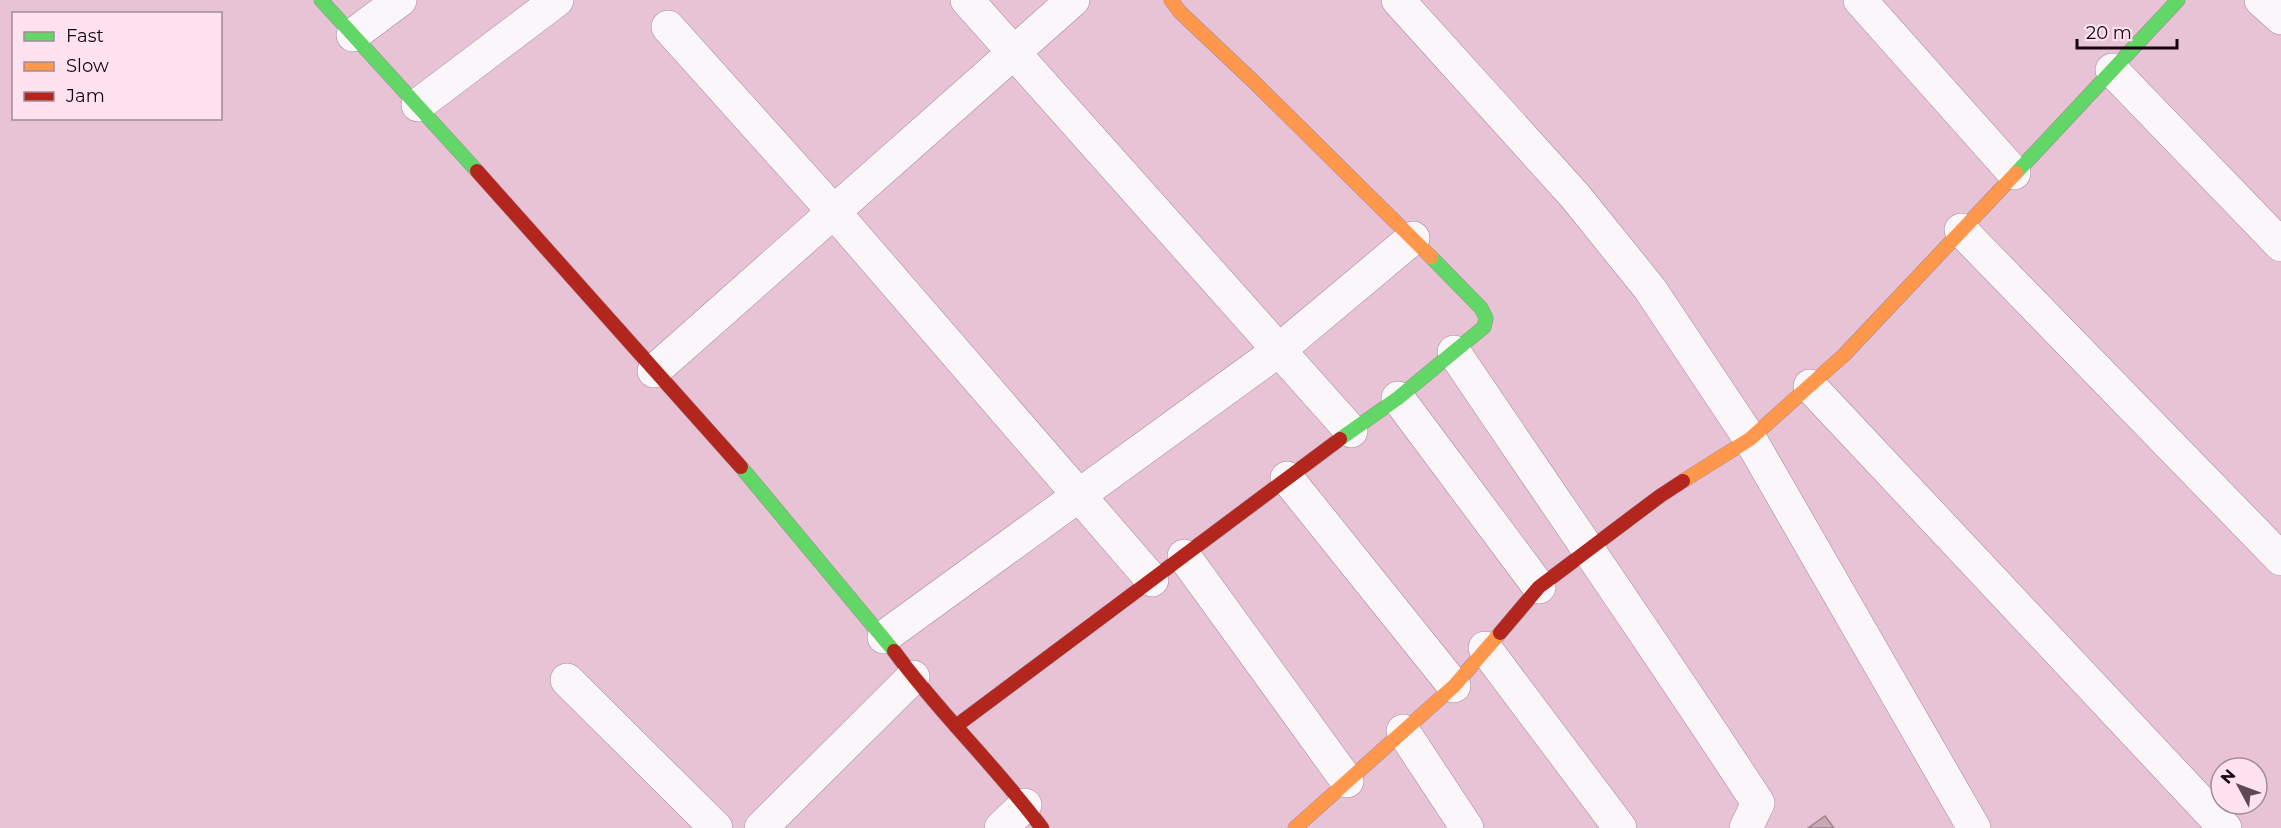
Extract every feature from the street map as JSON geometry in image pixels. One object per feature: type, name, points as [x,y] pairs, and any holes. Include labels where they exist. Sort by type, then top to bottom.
[{"type":"street","points":[[321,0],[418,105],[763,492],[884,637],[913,676],[1034,816],[1001,828]]},
{"type":"street","points":[[353,35],[400,0]]},
{"type":"street","points":[[418,105],[557,0]]},
{"type":"street","points":[[967,0],[1351,431]]},
{"type":"street","points":[[654,371],[1073,0]]},
{"type":"street","points":[[956,726],[1287,478],[1398,398],[1484,327],[1486,314],[1413,238],[1180,12],[1171,0]]},
{"type":"street","points":[[1398,0],[1575,196],[1650,289],[1750,439],[1974,828]]},
{"type":"street","points":[[1294,828],[1454,686],[1539,587],[1660,496],[1750,439],[1844,355],[2178,0]]},
{"type":"street","points":[[2261,0],[2281,18]]},
{"type":"street","points":[[1864,1],[2014,173]]},
{"type":"street","points":[[668,27],[834,212],[1152,580]]},
{"type":"street","points":[[2112,70],[2281,245]]},
{"type":"street","points":[[1961,230],[2281,559]]},
{"type":"street","points":[[884,637],[1279,350],[1413,238]]},
{"type":"street","points":[[1454,351],[1679,681],[1758,803],[1746,828]]},
{"type":"street","points":[[1810,386],[2225,828]]},
{"type":"street","points":[[1398,398],[1539,587]]},
{"type":"street","points":[[1287,478],[1454,686]]},
{"type":"street","points":[[1184,556],[1347,781]]},
{"type":"street","points":[[1485,648],[1620,828]]},
{"type":"street","points":[[761,828],[913,676]]},
{"type":"street","points":[[567,680],[716,828]]},
{"type":"street","points":[[1403,731],[1467,828]]},
{"type":"building","points":[[1825,816],[1834,828],[1808,828]]},
{"type":"traffic: fast","points":[[321,0],[477,171]]},
{"type":"traffic: fast","points":[[2016,173],[2178,0]]},
{"type":"traffic: fast","points":[[1340,439],[1398,398],[1484,327],[1486,318],[1481,308],[1431,257]]},
{"type":"traffic: fast","points":[[741,467],[894,651]]},
{"type":"traffic: slow","points":[[1171,0],[1180,12],[1431,257]]},
{"type":"traffic: slow","points":[[1683,481],[1750,439],[1844,355],[2016,173]]},
{"type":"traffic: slow","points":[[1295,828],[1454,686],[1500,633]]},
{"type":"traffic: jam","points":[[477,171],[741,467]]},
{"type":"traffic: jam","points":[[956,726],[1340,439]]},
{"type":"traffic: jam","points":[[1500,633],[1539,587],[1683,481]]},
{"type":"traffic: jam","points":[[894,651],[1042,828]]}]
